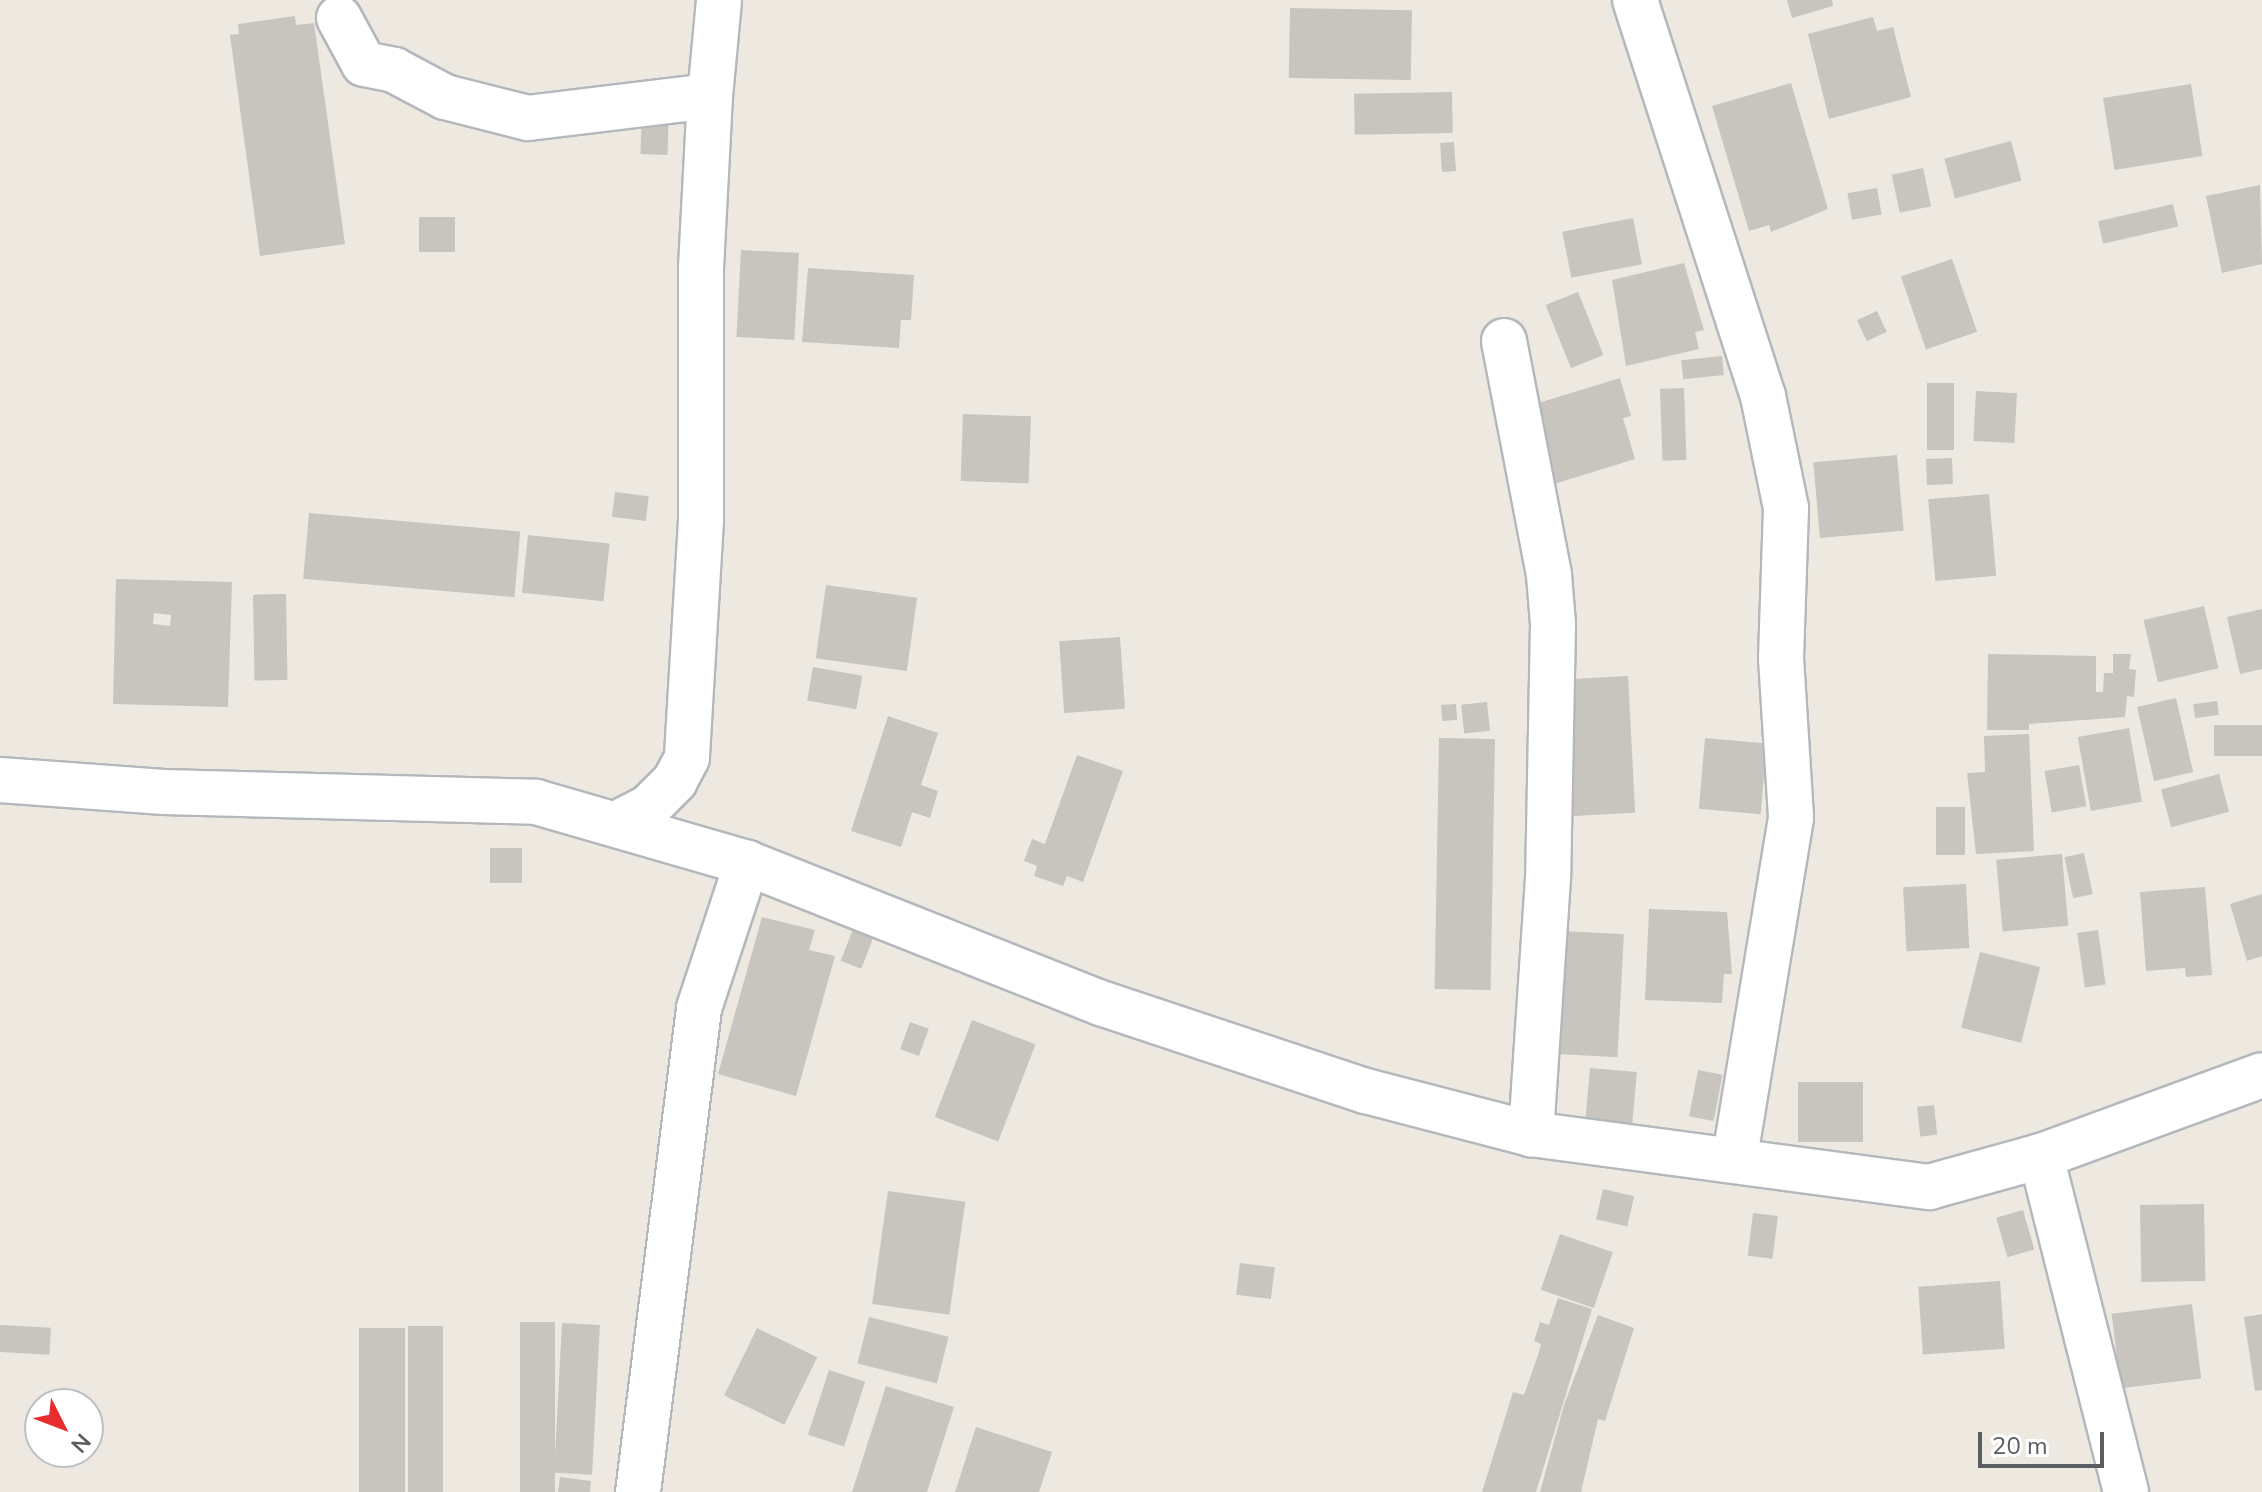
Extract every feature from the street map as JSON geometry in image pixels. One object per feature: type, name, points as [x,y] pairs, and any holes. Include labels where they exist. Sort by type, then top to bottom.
[{"type":"street","points":[[620,822],[649,807],[675,781],[687,758],[701,520],[701,267],[710,96],[719,0]]},
{"type":"street","points":[[1635,0],[1763,396],[1786,508],[1781,658],[1791,818],[1735,1158]]},
{"type":"street","points":[[339,18],[364,64],[394,70],[445,97],[528,118],[710,96]]},
{"type":"street","points":[[1504,341],[1549,575],[1553,624],[1548,878],[1531,1134]]},
{"type":"street","points":[[0,780],[164,792],[536,802],[620,822],[747,863],[1101,1003],[1366,1091],[1531,1134],[1735,1158],[1929,1187],[2041,1156],[2262,1075]]},
{"type":"street","points":[[638,1492],[699,1008],[747,863]]},
{"type":"street","points":[[2041,1156],[2126,1492]]},
{"type":"building","points":[[1787,0],[1832,0],[1833,6],[1792,18]]},
{"type":"building","points":[[1290,8],[1412,10],[1411,80],[1289,78]]},
{"type":"building","points":[[295,16],[296,25],[314,23],[345,244],[260,256],[230,35],[239,34],[238,24]]},
{"type":"building","points":[[1873,17],[1877,31],[1893,27],[1911,97],[1829,119],[1808,34]]},
{"type":"building","points":[[1791,83],[1828,209],[1771,232],[1769,225],[1749,231],[1712,106]]},
{"type":"building","points":[[2191,84],[2202,156],[2115,170],[2103,98]]},
{"type":"building","points":[[1452,92],[1453,133],[1355,135],[1354,94]]},
{"type":"building","points":[[642,110],[669,111],[667,155],[640,154]]},
{"type":"building","points":[[2011,141],[2022,181],[1955,198],[1944,159]]},
{"type":"building","points":[[1454,142],[1456,171],[1442,172],[1440,143]]},
{"type":"building","points":[[1923,168],[1931,206],[1900,213],[1892,175]]},
{"type":"building","points":[[2260,185],[2262,264],[2222,273],[2206,196]]},
{"type":"building","points":[[1877,188],[1882,215],[1852,220],[1847,193]]},
{"type":"building","points":[[2173,204],[2178,226],[2103,244],[2098,221]]},
{"type":"building","points":[[419,217],[455,217],[455,252],[419,252]]},
{"type":"building","points":[[1633,218],[1642,264],[1571,278],[1562,232]]},
{"type":"building","points":[[741,250],[799,253],[794,340],[736,337]]},
{"type":"building","points":[[1952,259],[1977,332],[1926,349],[1901,277]]},
{"type":"building","points":[[1684,263],[1704,330],[1695,332],[1699,349],[1626,366],[1612,280]]},
{"type":"building","points":[[808,268],[914,275],[911,320],[901,320],[899,348],[802,342]]},
{"type":"building","points":[[1578,292],[1603,355],[1571,368],[1546,305]]},
{"type":"building","points":[[1877,311],[1887,332],[1867,341],[1857,320]]},
{"type":"building","points":[[1722,356],[1724,375],[1683,379],[1681,360]]},
{"type":"building","points":[[1620,378],[1631,416],[1623,418],[1635,459],[1554,484],[1532,405]]},
{"type":"building","points":[[1927,383],[1954,383],[1954,450],[1927,450]]},
{"type":"building","points":[[1684,388],[1687,460],[1663,461],[1660,389]]},
{"type":"building","points":[[1976,391],[2017,393],[2014,443],[1973,441]]},
{"type":"building","points":[[963,414],[1031,416],[1029,483],[961,481]]},
{"type":"building","points":[[1897,455],[1904,531],[1820,538],[1813,462]]},
{"type":"building","points":[[1952,458],[1953,484],[1927,485],[1926,459]]},
{"type":"building","points":[[615,492],[649,496],[646,521],[612,517]]},
{"type":"building","points":[[1989,494],[1996,576],[1935,581],[1928,499]]},
{"type":"building","points":[[309,513],[520,531],[514,597],[303,579]]},
{"type":"building","points":[[528,535],[610,544],[603,601],[522,593]]},
{"type":"building","points":[[116,579],[232,582],[228,707],[113,704]],"holes":[[[154,613],[171,615],[170,626],[153,624]]]},
{"type":"building","points":[[826,585],[917,598],[907,671],[816,658]]},
{"type":"building","points":[[286,594],[288,680],[255,681],[253,595]]},
{"type":"building","points":[[2204,606],[2218,668],[2158,682],[2144,620]]},
{"type":"building","points":[[2262,609],[2262,669],[2240,674],[2227,617]]},
{"type":"building","points":[[1120,637],[1125,709],[1064,713],[1059,641]]},
{"type":"building","points":[[1988,654],[2096,656],[2096,692],[2103,692],[2104,673],[2113,673],[2113,654],[2131,654],[2129,669],[2136,670],[2134,697],[2127,696],[2125,717],[2029,724],[2029,730],[1987,730]]},
{"type":"building","points":[[813,667],[862,676],[856,709],[807,700]]},
{"type":"building","points":[[1628,676],[1635,813],[1565,816],[1558,680]]},
{"type":"building","points":[[2176,698],[2193,772],[2154,781],[2137,707]]},
{"type":"building","points":[[2217,701],[2219,715],[2195,718],[2193,704]]},
{"type":"building","points":[[1487,702],[1490,731],[1464,734],[1461,705]]},
{"type":"building","points":[[1456,704],[1457,720],[1442,721],[1441,705]]},
{"type":"building","points":[[888,716],[938,733],[921,785],[938,791],[930,818],[912,812],[901,847],[851,831]]},
{"type":"building","points":[[2214,725],[2262,725],[2262,756],[2214,756]]},
{"type":"building","points":[[2129,728],[2142,802],[2091,811],[2078,737]]},
{"type":"building","points":[[2029,734],[2034,851],[1976,854],[1967,773],[1985,772],[1984,736]]},
{"type":"building","points":[[1439,738],[1495,739],[1491,990],[1435,989]]},
{"type":"building","points":[[1705,738],[1767,743],[1761,814],[1699,809]]},
{"type":"building","points":[[1077,755],[1123,771],[1083,882],[1067,876],[1063,886],[1034,876],[1037,866],[1024,861],[1032,839],[1045,844]]},
{"type":"building","points":[[2079,765],[2086,806],[2052,812],[2045,771]]},
{"type":"building","points":[[2219,774],[2229,812],[2171,827],[2161,790]]},
{"type":"building","points":[[1936,807],[1965,807],[1965,855],[1936,855]]},
{"type":"building","points":[[490,848],[522,848],[522,883],[490,883]]},
{"type":"building","points":[[2084,853],[2093,894],[2073,898],[2064,857]]},
{"type":"building","points":[[2062,854],[2068,926],[2003,931],[1996,860]]},
{"type":"building","points":[[1966,884],[1969,948],[1906,951],[1903,887]]},
{"type":"building","points":[[2205,887],[2212,975],[2186,977],[2185,968],[2146,971],[2140,892]]},
{"type":"building","points":[[2262,894],[2262,956],[2247,961],[2230,904]]},
{"type":"building","points":[[1649,909],[1727,912],[1732,974],[1724,974],[1722,1003],[1645,1000]]},
{"type":"building","points":[[762,917],[815,930],[809,950],[835,956],[796,1096],[718,1074]]},
{"type":"building","points":[[853,929],[874,937],[861,969],[841,961]]},
{"type":"building","points":[[2098,930],[2106,984],[2085,987],[2077,933]]},
{"type":"building","points":[[1561,931],[1624,934],[1617,1057],[1555,1054]]},
{"type":"building","points":[[1980,952],[2040,967],[2021,1043],[1961,1028]]},
{"type":"building","points":[[972,1020],[1035,1044],[998,1141],[935,1117]]},
{"type":"building","points":[[910,1022],[929,1029],[919,1056],[900,1049]]},
{"type":"building","points":[[1590,1068],[1637,1072],[1632,1124],[1585,1120]]},
{"type":"building","points":[[1698,1070],[1723,1075],[1714,1121],[1689,1116]]},
{"type":"building","points":[[1798,1082],[1863,1082],[1863,1142],[1798,1142]]},
{"type":"building","points":[[1934,1105],[1937,1135],[1920,1137],[1917,1107]]},
{"type":"building","points":[[1603,1189],[1634,1196],[1627,1226],[1596,1219]]},
{"type":"building","points":[[888,1191],[965,1202],[949,1315],[872,1304]]},
{"type":"building","points":[[2204,1204],[2205,1281],[2141,1282],[2140,1205]]},
{"type":"building","points":[[2023,1210],[2034,1249],[2007,1257],[1996,1218]]},
{"type":"building","points":[[1753,1213],[1778,1216],[1773,1259],[1748,1256]]},
{"type":"building","points":[[1560,1234],[1613,1252],[1594,1308],[1541,1290]]},
{"type":"building","points":[[1240,1263],[1275,1267],[1271,1299],[1236,1295]]},
{"type":"building","points":[[2000,1281],[2005,1349],[1923,1355],[1918,1287]]},
{"type":"building","points":[[1558,1298],[1592,1309],[1536,1492],[1482,1492],[1513,1392],[1524,1395],[1538,1355],[1541,1344],[1534,1341],[1540,1322],[1549,1325]]},
{"type":"building","points":[[2192,1304],[2201,1378],[2121,1388],[2112,1314]]},
{"type":"building","points":[[2262,1314],[2262,1390],[2255,1391],[2244,1317]]},
{"type":"building","points":[[1598,1315],[1634,1328],[1605,1421],[1598,1419],[1581,1492],[1540,1492],[1564,1405]]},
{"type":"building","points":[[869,1317],[949,1337],[937,1383],[857,1364]]},
{"type":"building","points":[[520,1322],[555,1322],[555,1492],[520,1492]]},
{"type":"building","points":[[562,1323],[600,1325],[592,1475],[554,1473]]},
{"type":"building","points":[[0,1325],[51,1328],[50,1355],[0,1352]]},
{"type":"building","points":[[408,1326],[443,1326],[443,1492],[408,1492]]},
{"type":"building","points":[[359,1328],[405,1328],[405,1492],[359,1492]]},
{"type":"building","points":[[757,1328],[817,1357],[784,1425],[724,1395]]},
{"type":"building","points":[[829,1370],[865,1382],[844,1446],[808,1435]]},
{"type":"building","points":[[886,1386],[954,1407],[927,1492],[852,1492]]},
{"type":"building","points":[[976,1427],[1052,1452],[1039,1492],[955,1492]]},
{"type":"building","points":[[560,1477],[591,1481],[590,1492],[558,1492]]}]
